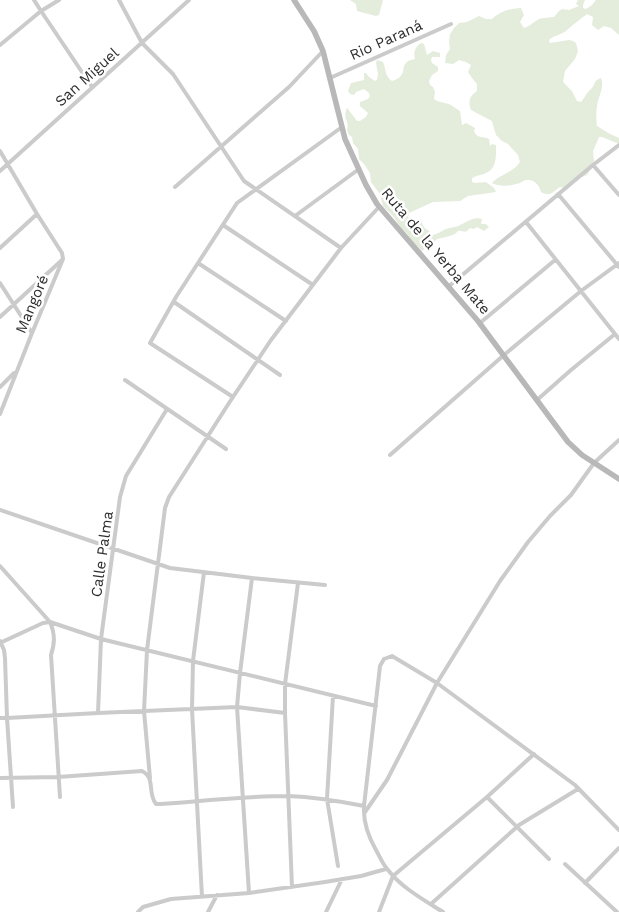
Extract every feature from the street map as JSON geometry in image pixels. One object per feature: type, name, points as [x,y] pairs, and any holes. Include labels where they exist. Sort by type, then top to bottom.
[{"type":"main road","name":"Ruta de la Yerba Mate","points":[[294,0],[314,31],[323,51],[345,139],[371,194],[379,206],[480,323],[572,446],[619,480]]},
{"type":"street","points":[[34,0],[92,87]]},
{"type":"street","points":[[0,45],[41,11],[59,0]]},
{"type":"street","points":[[119,0],[142,43],[173,74],[244,181],[341,248]]},
{"type":"street","name":"San Miguel","points":[[0,171],[188,0]]},
{"type":"street","name":"Rio Paraná","points":[[330,78],[452,24]]},
{"type":"street","points":[[175,187],[289,87],[323,51]]},
{"type":"street","points":[[233,397],[150,343],[237,203],[342,127]]},
{"type":"street","points":[[448,287],[619,145]]},
{"type":"street","points":[[0,151],[62,253],[63,259],[0,317]]},
{"type":"street","points":[[593,165],[619,195]]},
{"type":"street","points":[[295,216],[359,170]]},
{"type":"street","points":[[390,455],[504,355],[581,291],[618,265],[558,194]]},
{"type":"street","points":[[364,806],[327,799],[289,796],[156,804],[152,799],[144,711],[147,650],[157,564],[165,508],[169,497],[258,359],[341,248],[379,206]]},
{"type":"street","points":[[0,248],[37,214]]},
{"type":"street","points":[[526,222],[619,339]]},
{"type":"street","points":[[223,225],[313,285]]},
{"type":"street","name":"Mangoré","points":[[0,414],[63,259]]},
{"type":"street","points":[[480,323],[555,260]]},
{"type":"street","points":[[198,264],[286,321]]},
{"type":"street","points":[[0,283],[32,333]]},
{"type":"street","points":[[174,302],[280,374]]},
{"type":"street","points":[[537,400],[570,370],[615,334]]},
{"type":"street","points":[[0,387],[17,371]]},
{"type":"street","points":[[125,380],[226,449]]},
{"type":"street","name":"Calle Palma","points":[[98,713],[101,639],[120,497],[126,476],[167,409]]},
{"type":"street","points":[[364,813],[387,780],[437,683],[500,581],[528,542],[571,495],[594,463],[619,440]]},
{"type":"street","points":[[0,510],[170,568],[325,585]]},
{"type":"street","points":[[0,566],[50,622],[54,633],[54,647],[51,655],[60,797]]},
{"type":"street","points":[[202,897],[192,709],[193,662],[204,572]]},
{"type":"street","points":[[249,892],[237,707],[252,578]]},
{"type":"street","points":[[292,887],[284,713],[298,583]]},
{"type":"street","points":[[13,807],[5,658],[1,642],[43,623],[50,622],[101,639],[376,706]]},
{"type":"street","points":[[443,912],[414,893],[386,869],[366,828],[364,806],[380,666],[384,659],[392,656],[437,683],[534,754],[578,789],[619,830]]},
{"type":"street","points":[[333,696],[327,799],[338,866]]},
{"type":"street","points":[[0,718],[237,707],[284,713]]},
{"type":"street","points":[[379,912],[393,876],[487,798],[534,754]]},
{"type":"street","points":[[0,778],[58,777],[142,771],[150,778]]},
{"type":"street","points":[[431,904],[517,827],[578,789]]},
{"type":"street","points":[[487,798],[549,859]]},
{"type":"street","points":[[585,883],[619,848]]},
{"type":"street","points":[[565,864],[616,912]]},
{"type":"street","points":[[138,912],[143,907],[171,899],[292,887],[361,876],[386,869]]},
{"type":"street","points":[[326,912],[342,879]]},
{"type":"street","points":[[208,912],[217,895]]},
{"type":"green space","points":[[350,0],[383,0],[379,15],[376,16],[357,11],[356,4]]},
{"type":"green space","points":[[578,0],[585,0],[583,8],[586,9],[596,0],[619,0],[619,35],[611,28],[604,26],[598,30],[592,25],[593,17],[587,14],[565,32],[549,40],[550,43],[569,40],[576,43],[578,51],[575,59],[565,71],[563,82],[572,91],[577,101],[581,102],[596,81],[601,78],[602,88],[596,111],[597,126],[619,138],[619,144],[599,137],[593,151],[594,161],[588,174],[578,178],[567,188],[560,187],[549,194],[541,192],[536,183],[530,180],[509,185],[492,183],[514,169],[520,162],[518,155],[496,135],[492,121],[471,110],[470,99],[477,91],[477,84],[468,72],[471,65],[459,60],[453,64],[445,63],[446,55],[450,49],[450,34],[459,23],[467,22],[479,16],[492,19],[505,11],[521,8],[524,15],[520,22],[524,28],[540,19],[554,17],[562,9],[569,10],[579,6],[576,4]]},
{"type":"green space","points":[[421,43],[424,44],[427,55],[433,51],[440,53],[440,57],[432,57],[431,60],[438,67],[438,71],[432,75],[429,81],[435,92],[434,99],[449,104],[460,111],[462,125],[466,123],[475,128],[474,131],[477,135],[489,139],[490,146],[492,144],[496,145],[493,167],[486,173],[472,178],[472,182],[486,182],[496,192],[468,196],[460,201],[433,202],[409,213],[408,217],[410,220],[421,219],[425,228],[433,235],[476,218],[482,219],[481,224],[486,224],[489,227],[484,231],[477,227],[474,229],[470,228],[465,232],[458,231],[455,234],[437,239],[430,247],[424,245],[422,251],[410,240],[393,216],[383,206],[380,194],[371,182],[370,173],[359,159],[358,149],[347,130],[348,125],[345,115],[347,108],[357,121],[360,121],[368,113],[360,106],[360,102],[368,99],[369,93],[364,89],[356,92],[354,95],[350,94],[348,91],[351,83],[364,80],[364,73],[375,81],[377,80],[377,60],[383,62],[387,75],[392,81],[397,79],[402,74],[405,64],[415,59],[415,50]]}]
